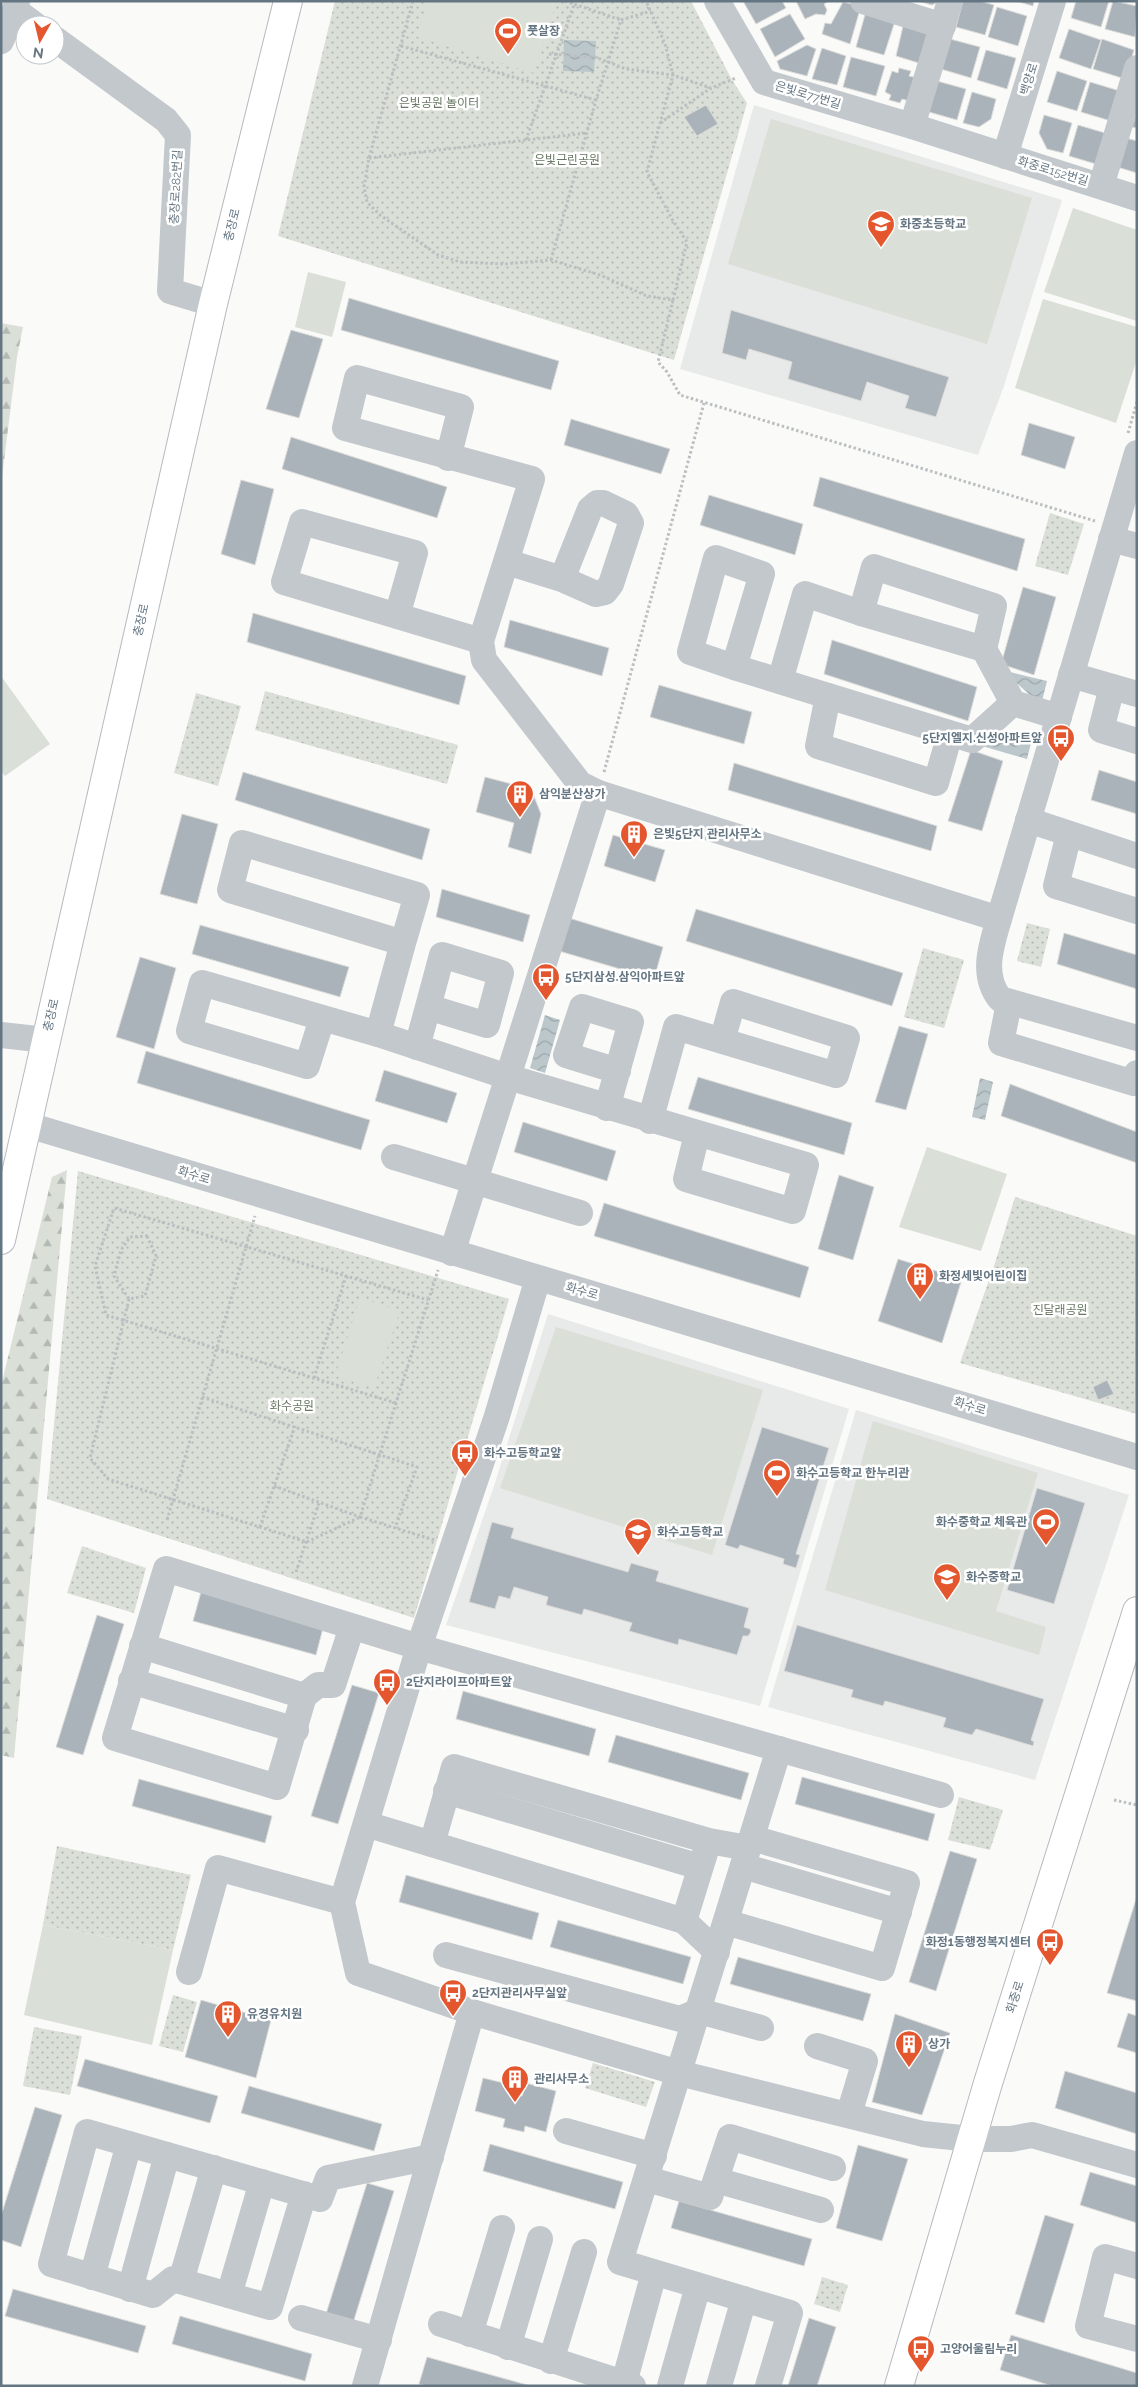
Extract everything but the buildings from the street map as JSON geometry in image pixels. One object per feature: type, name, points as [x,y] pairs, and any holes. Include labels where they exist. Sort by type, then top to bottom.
[{"type":"main road","name":"충장로","points":[[1,1240],[213,304],[288,1]]},
{"type":"main road","name":"화중로","points":[[899,2386],[971,2139],[1137,1611]]},
{"type":"street","name":"은빛로77번길","points":[[717,1],[764,82],[1005,156]]},
{"type":"street","points":[[864,1],[943,26]]},
{"type":"street","points":[[912,126],[950,1]]},
{"type":"street","name":"백양로","points":[[1005,156],[1053,1]]},
{"type":"street","points":[[1,41],[22,12]]},
{"type":"street","name":"충장로282번길","points":[[65,47],[166,120],[178,135],[170,291],[213,304]]},
{"type":"street","name":"화중로152번길","points":[[1101,186],[1136,76]]},
{"type":"street","name":"화중로152번길","points":[[1005,156],[1137,198]]},
{"type":"street","points":[[1131,446],[1106,531],[1071,675],[990,949],[989,970],[992,988],[1000,999],[1009,1004],[1137,1038]]},
{"type":"street","points":[[448,458],[532,479],[481,641],[484,660],[580,784],[598,793],[999,919]]},
{"type":"street","points":[[397,616],[415,554],[302,522],[284,582],[397,616],[481,641]]},
{"type":"street","points":[[1106,531],[1137,546]]},
{"type":"street","points":[[507,562],[562,579]]},
{"type":"street","points":[[861,614],[874,567],[994,606],[984,649],[1013,703],[1059,717]]},
{"type":"street","points":[[780,681],[806,594],[861,614],[984,649]]},
{"type":"street","points":[[734,667],[972,740],[1013,703]]},
{"type":"street","points":[[1071,675],[1137,694]]},
{"type":"street","points":[[1112,687],[1101,730],[1137,740]]},
{"type":"street","points":[[828,696],[818,746],[936,783],[950,734]]},
{"type":"street","points":[[445,1261],[475,1182],[598,793]]},
{"type":"street","points":[[1028,820],[1137,856]]},
{"type":"street","points":[[1070,834],[1056,886],[1137,911]]},
{"type":"street","points":[[378,1034],[417,895],[242,843],[230,890],[403,943]]},
{"type":"street","points":[[322,1019],[307,1066],[189,1031],[202,983],[378,1034],[508,1077],[697,1134]]},
{"type":"street","points":[[1009,1004],[1000,1044],[1134,1083],[1137,1073]]},
{"type":"street","points":[[417,1047],[428,1007]]},
{"type":"street","points":[[650,1121],[676,1027],[722,1041]]},
{"type":"street","points":[[1,1035],[46,1040]]},
{"type":"street","points":[[607,1108],[618,1071]]},
{"type":"street","name":"화수로","points":[[28,1125],[445,1261],[538,1278],[1137,1456]]},
{"type":"street","points":[[394,1157],[580,1214]]},
{"type":"street","points":[[538,1278],[497,1416],[422,1639],[342,1902],[358,1973],[472,2012],[679,2073],[923,2134],[971,2139],[1010,2139],[1032,2135],[1137,2165]]},
{"type":"street","points":[[352,1627],[333,1685],[318,1685],[304,1696],[285,1790],[114,1738],[166,1569],[352,1627],[422,1639],[779,1749],[941,1795]]},
{"type":"street","points":[[142,1646],[304,1696]]},
{"type":"street","points":[[131,1681],[296,1730]]},
{"type":"street","points":[[768,2386],[790,2313],[620,2262],[779,1749]]},
{"type":"street","points":[[432,1844],[454,1767],[748,1851],[899,1912],[882,1968],[726,1922]]},
{"type":"street","points":[[446,1791],[700,1867]]},
{"type":"street","points":[[366,1824],[684,1922],[716,1952]]},
{"type":"street","points":[[684,1922],[709,1841]]},
{"type":"street","points":[[189,1972],[218,1868],[342,1902]]},
{"type":"street","points":[[446,1955],[680,2019],[699,2011],[761,2028]]},
{"type":"street","points":[[365,2386],[472,2012]]},
{"type":"street","points":[[817,2046],[865,2061],[849,2114]]},
{"type":"street","points":[[566,2131],[650,2167],[710,2197],[730,2137],[833,2168]]},
{"type":"street","points":[[304,2194],[270,2307],[173,2279],[153,2295],[50,2264],[87,2132],[214,2168],[304,2194],[320,2199],[328,2178],[431,2157]]},
{"type":"street","points":[[92,2277],[129,2144]]},
{"type":"street","points":[[130,2289],[167,2155]]},
{"type":"street","points":[[181,2281],[214,2168]]},
{"type":"street","points":[[716,2180],[821,2210]]},
{"type":"street","points":[[229,2295],[262,2182]]},
{"type":"street","points":[[470,2334],[502,2228]]},
{"type":"street","points":[[508,2347],[540,2239]]},
{"type":"street","points":[[551,2360],[584,2252]]},
{"type":"street","points":[[1137,2266],[1105,2257],[1088,2326],[1137,2339]]},
{"type":"street","points":[[441,2324],[628,2384],[654,2273]]},
{"type":"street","points":[[670,2386],[698,2286]]},
{"type":"street","points":[[719,2386],[744,2299]]},
{"type":"street","points":[[301,2318],[379,2340]]},
{"type":"path","points":[[413,1],[369,158],[364,187],[366,202],[380,215],[438,255],[460,262],[504,264],[552,260],[600,275],[647,296],[673,300]]},
{"type":"path","points":[[565,1],[621,20],[651,11]]},
{"type":"path","points":[[646,1],[665,44],[672,75],[648,172],[672,219],[687,242],[658,362],[667,372],[680,395],[1106,531]]},
{"type":"path","points":[[526,140],[574,5]]},
{"type":"path","points":[[552,260],[596,100],[621,20]]},
{"type":"path","points":[[401,46],[596,100]]},
{"type":"path","points":[[549,54],[595,57],[626,69],[672,75],[711,88]]},
{"type":"path","points":[[660,123],[711,88],[741,75]]},
{"type":"path","points":[[369,158],[587,133]]},
{"type":"path","points":[[1131,446],[1137,402]]},
{"type":"path","points":[[598,793],[704,403]]},
{"type":"path","points":[[396,1403],[106,1315],[95,1266],[114,1208],[428,1300]]},
{"type":"path","points":[[167,1520],[255,1215]]},
{"type":"path","points":[[129,1299],[145,1296],[156,1256],[147,1236],[130,1237],[121,1250],[114,1276],[129,1299],[90,1458],[108,1479],[307,1542],[360,1517],[428,1300],[445,1261]]},
{"type":"path","points":[[314,1378],[346,1276]]},
{"type":"path","points":[[202,1397],[380,1453],[417,1467],[395,1528]]},
{"type":"path","points":[[260,1527],[295,1426]]},
{"type":"path","points":[[274,1485],[360,1517],[454,1546]]},
{"type":"path","points":[[296,1572],[319,1503]]},
{"type":"path","points":[[1114,1800],[1137,1806]]},
{"type":"shaded area","name":"화중초등학교","points":[[754,105],[1062,200],[1004,386],[978,455],[680,369]]},
{"type":"shaded area","name":"화수고등학교","points":[[548,1314],[849,1409],[760,1706],[446,1625],[494,1486]]},
{"type":"shaded area","name":"화수중학교","points":[[856,1410],[1129,1495],[1035,1780],[768,1707]]},
{"type":"green space","name":"은빛근린공원","points":[[335,1],[691,1],[732,80],[747,103],[674,360],[278,236]]},
{"type":"green space","name":"풋살장","points":[[428,1],[557,1],[534,73],[417,37]]},
{"type":"green space","points":[[771,119],[1032,198],[987,344],[728,264]]},
{"type":"green space","points":[[1073,208],[1137,230],[1137,321],[1044,292]]},
{"type":"green space","points":[[308,272],[346,282],[332,337],[295,327]]},
{"type":"green space","points":[[1043,299],[1137,327],[1137,359],[1116,423],[1015,388]]},
{"type":"green space","points":[[1,323],[23,327],[17,357],[1,485]]},
{"type":"green space","points":[[1050,513],[1084,524],[1068,575],[1035,566]]},
{"type":"green space","points":[[1,676],[50,744],[5,776],[1,771]]},
{"type":"green space","points":[[265,691],[458,745],[447,784],[255,730]]},
{"type":"green space","points":[[196,693],[241,706],[218,786],[174,773]]},
{"type":"green space","points":[[1027,923],[1050,929],[1041,967],[1017,961]]},
{"type":"green space","points":[[923,948],[964,960],[944,1028],[904,1017]]},
{"type":"green space","points":[[927,1147],[1007,1174],[981,1251],[899,1227]]},
{"type":"green space","points":[[67,1170],[14,1758],[1,1755],[1,1386],[52,1177]]},
{"type":"green space","name":"화수공원","points":[[78,1171],[509,1299],[414,1618],[47,1499]]},
{"type":"green space","name":"진달래공원","points":[[1015,1197],[1137,1236],[1137,1414],[960,1363],[995,1263]]},
{"type":"green space","points":[[360,1298],[400,1311],[374,1388],[335,1376]]},
{"type":"green space","points":[[556,1327],[763,1390],[712,1555],[500,1488]]},
{"type":"green space","points":[[873,1421],[1038,1473],[996,1611],[1046,1627],[1039,1655],[825,1590]]},
{"type":"green space","points":[[82,1546],[146,1568],[134,1613],[67,1593]]},
{"type":"green space","points":[[959,1797],[1003,1810],[990,1850],[948,1840]]},
{"type":"green space","points":[[57,1846],[191,1875],[173,1950],[43,1925]]},
{"type":"green space","points":[[43,1925],[173,1950],[152,2045],[24,2015]]},
{"type":"green space","points":[[173,1995],[197,2002],[183,2052],[159,2046]]},
{"type":"green space","points":[[34,2027],[82,2036],[70,2095],[23,2086]]},
{"type":"green space","points":[[593,2063],[655,2082],[646,2107],[585,2088]]},
{"type":"green space","points":[[822,2277],[848,2285],[840,2312],[814,2304]]},
{"type":"water","points":[[564,40],[596,41],[594,72],[563,71]]},
{"type":"water","points":[[1002,670],[1047,681],[1041,705]]},
{"type":"water","points":[[1033,735],[1027,759],[982,746]]},
{"type":"water","points":[[545,1015],[560,1020],[545,1073],[530,1068]]},
{"type":"water","points":[[980,1078],[993,1082],[985,1120],[972,1117]]},
{"type":"place","name":"풋살장","points":[[508,55]]},
{"type":"place","name":"화중초등학교","points":[[881,248]]},
{"type":"place","name":"5단지엘지.신성아파트앞","points":[[1061,762]]},
{"type":"place","name":"삼익분산상가","points":[[520,818]]},
{"type":"place","name":"은빛5단지 관리사무소","points":[[634,858]]},
{"type":"place","name":"5단지삼성.삼익아파트앞","points":[[546,1001]]},
{"type":"place","name":"화정세빛어린이집","points":[[920,1300]]},
{"type":"place","name":"화수고등학교앞","points":[[465,1477]]},
{"type":"place","name":"화수고등학교 한누리관","points":[[777,1497]]},
{"type":"place","name":"화수중학교 체육관","points":[[1046,1546]]},
{"type":"place","name":"화수고등학교","points":[[638,1556]]},
{"type":"place","name":"화수중학교","points":[[947,1601]]},
{"type":"place","name":"2단지라이프아파트앞","points":[[387,1706]]},
{"type":"place","name":"화정1동행정복지센터","points":[[1050,1966]]},
{"type":"place","name":"2단지관리사무실앞","points":[[453,2017]]},
{"type":"place","name":"유경유치원","points":[[228,2038]]},
{"type":"place","name":"상가","points":[[909,2068]]},
{"type":"place","name":"관리사무소","points":[[515,2103]]},
{"type":"place","name":"고양어울림누리","points":[[921,2373]]},
{"type":"park label","name":"은빛공원 놀이터","points":[[439,103]]}]
